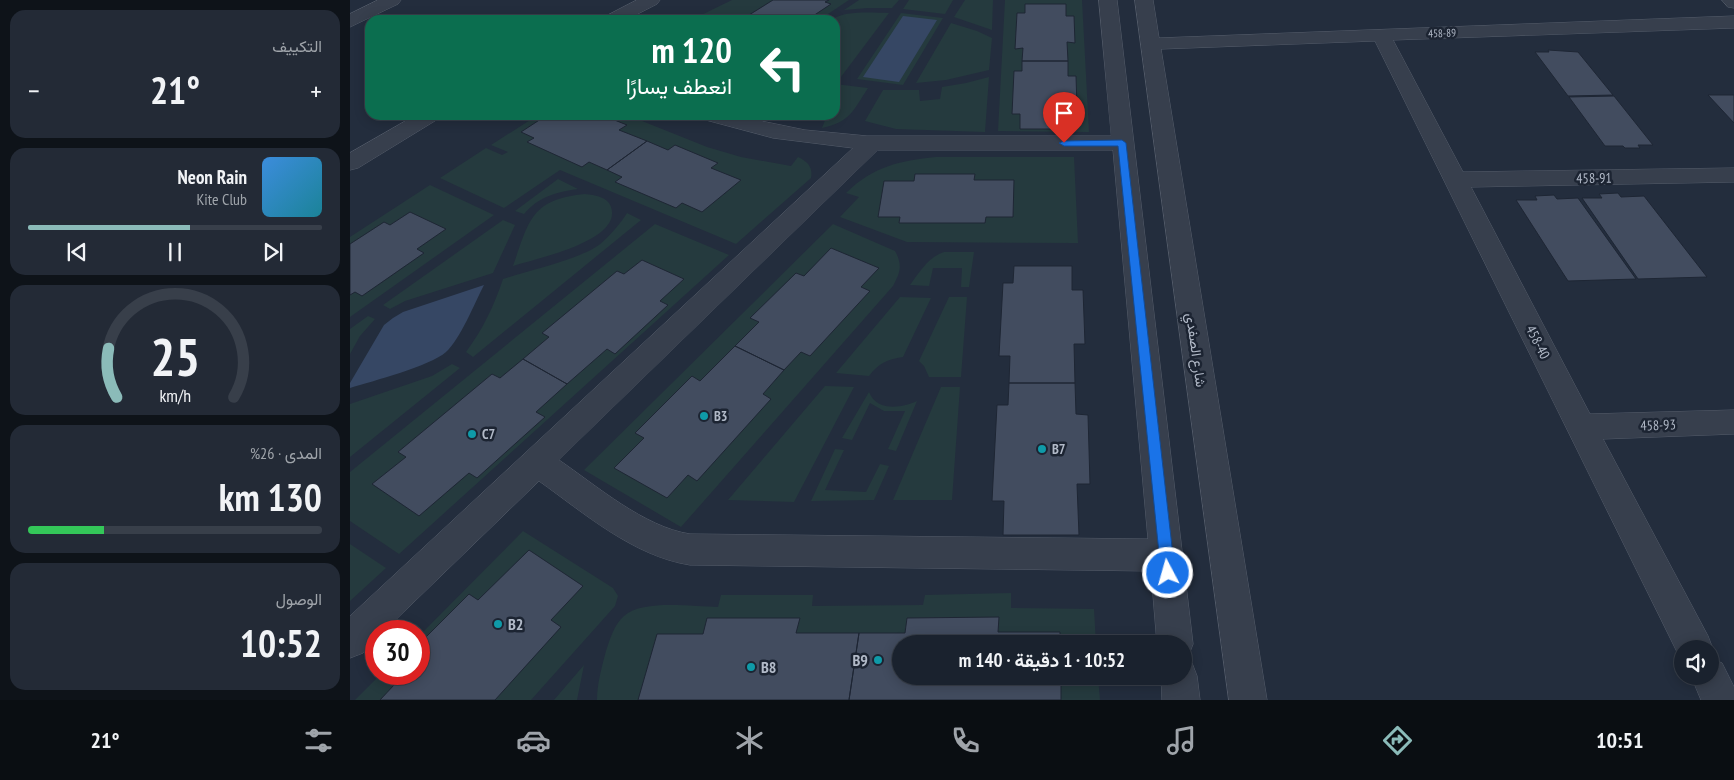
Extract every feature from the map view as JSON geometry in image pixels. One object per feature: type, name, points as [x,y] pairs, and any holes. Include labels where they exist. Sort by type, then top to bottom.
[{"type":"street","points":[[350,20],[392,0]]},
{"type":"street","points":[[622,15],[651,0]]},
{"type":"street","points":[[1108,0],[1174,635]]},
{"type":"street","name":"شارع الصفدي","points":[[1144,0],[1248,700]]},
{"type":"street","name":"458-89","points":[[1151,44],[1734,22]]},
{"type":"street","name":"458-40","points":[[1381,35],[1690,640]]},
{"type":"street","points":[[350,163],[423,120]]},
{"type":"street","points":[[724,120],[782,134],[871,144],[1122,143]]},
{"type":"street","points":[[350,640],[871,144]]},
{"type":"street","name":"458-91","points":[[1455,180],[1734,176]]},
{"type":"street","name":"458-93","points":[[1582,428],[1734,422]]},
{"type":"street","points":[[537,462],[622,520],[658,540],[683,548],[716,551],[1166,555]]},
{"type":"street","points":[[1180,685],[1181,700]]},
{"type":"street","points":[[1714,685],[1721,700]]},
{"type":"green space","points":[[732,0],[849,0],[826,15],[701,15]]},
{"type":"green space","points":[[859,0],[899,0],[892,8],[844,10]]},
{"type":"green space","points":[[909,0],[953,0],[945,14],[903,9]]},
{"type":"green space","points":[[965,0],[993,0],[992,30],[954,17]]},
{"type":"green space","points":[[1005,0],[1082,0],[1089,132],[998,131]]},
{"type":"green space","points":[[851,13],[889,13],[840,77],[840,16]]},
{"type":"green space","points":[[901,13],[943,18],[903,85],[857,79]]},
{"type":"green space","points":[[951,23],[992,38],[989,70],[946,80],[916,83]]},
{"type":"green space","points":[[989,77],[985,132],[896,129],[865,121],[883,90],[919,90],[920,101],[940,99],[942,87]]},
{"type":"green space","points":[[840,85],[868,88],[845,119],[822,128],[825,120],[840,120]]},
{"type":"green space","points":[[530,120],[640,120],[707,147],[741,157],[791,166],[798,157],[809,165],[811,178],[736,244],[560,170],[504,208],[440,178],[486,148],[502,155],[508,152],[491,145]]},
{"type":"green space","points":[[936,157],[1074,157],[1078,243],[907,242],[840,217],[859,197],[846,193],[867,177],[888,166]]},
{"type":"green space","points":[[558,179],[578,189],[541,199],[524,214],[515,211]]},
{"type":"green space","points":[[430,185],[494,215],[350,317],[350,237]]},
{"type":"green space","points":[[585,194],[601,197],[611,207],[611,219],[604,230],[574,247],[513,266],[523,236],[535,215],[543,207],[553,201]]},
{"type":"green space","points":[[627,213],[641,220],[473,357],[466,352],[488,317],[503,279],[567,260],[590,250],[607,238]]},
{"type":"green space","points":[[503,220],[515,225],[493,273],[405,301],[390,309],[383,305]]},
{"type":"green space","points":[[655,224],[729,255],[399,554],[350,521],[350,472]]},
{"type":"green space","points":[[833,224],[895,251],[900,265],[899,273],[893,286],[681,527],[584,470]]},
{"type":"green space","points":[[944,252],[974,252],[969,287],[961,287],[962,268],[933,268],[929,286],[910,285],[929,261]]},
{"type":"green space","points":[[900,297],[931,298],[903,357],[883,363],[869,376],[836,373]]},
{"type":"green space","points":[[949,297],[967,297],[961,377],[929,377],[924,366],[919,361]]},
{"type":"green space","points":[[368,316],[375,319],[360,336],[350,354],[350,329]]},
{"type":"green space","points":[[452,364],[460,368],[350,457],[350,404],[432,376]]},
{"type":"green space","points":[[825,386],[854,387],[794,502],[728,500]]},
{"type":"green space","points":[[941,387],[960,387],[952,500],[893,500]]},
{"type":"green space","points":[[869,392],[878,403],[890,407],[897,407],[917,401],[896,451],[888,449],[905,411],[884,411],[870,403],[852,440],[842,438]]},
{"type":"green space","points":[[835,449],[844,450],[825,490],[866,492],[880,464],[889,466],[874,500],[811,501]]},
{"type":"green space","name":"B2","points":[[523,531],[613,588],[618,596],[615,606],[531,700],[355,700],[370,685],[430,685],[430,625]]},
{"type":"green space","points":[[350,544],[386,568],[350,601]]},
{"type":"green space","points":[[1011,593],[1011,608],[1094,609],[1095,635],[892,635],[892,685],[1099,685],[1100,700],[597,700],[603,663],[615,628],[624,616],[643,607],[669,605],[718,607],[721,595],[813,595],[812,606],[923,605],[925,595]]},
{"type":"green space","points":[[584,665],[577,700],[554,700]]},
{"type":"water","points":[[903,16],[937,20],[899,82],[863,77]]},
{"type":"water","points":[[484,285],[457,339],[446,352],[415,368],[350,388],[350,383],[384,325],[393,318],[403,312]]},
{"type":"building","points":[[773,0],[829,0],[825,2],[831,4],[814,15],[749,15]]},
{"type":"building","points":[[1025,4],[1066,4],[1066,16],[1074,16],[1075,43],[1067,42],[1068,61],[1022,61],[1023,48],[1015,49],[1017,13],[1025,13]]},
{"type":"building","points":[[1548,50],[1578,52],[1613,95],[1568,96],[1535,52],[1549,52]]},
{"type":"building","points":[[1022,61],[1068,61],[1068,76],[1076,76],[1077,107],[1069,107],[1070,129],[1020,129],[1020,114],[1012,114],[1014,71],[1022,71]]},
{"type":"building","points":[[1708,95],[1734,95],[1734,123]]},
{"type":"building","points":[[1614,96],[1653,145],[1638,145],[1640,148],[1605,146],[1569,97]]},
{"type":"building","points":[[539,120],[614,120],[627,125],[619,130],[647,141],[607,170],[589,162],[582,167],[527,142],[534,138],[521,132]]},
{"type":"building","points":[[647,141],[668,150],[675,145],[718,163],[711,168],[741,180],[702,212],[682,203],[676,208],[615,182],[622,177],[607,170]]},
{"type":"building","points":[[915,174],[975,174],[974,180],[1014,180],[1013,217],[986,217],[985,223],[899,223],[900,217],[878,217],[884,181],[914,181]]},
{"type":"building","points":[[1618,193],[1621,197],[1644,196],[1707,277],[1638,279],[1582,198],[1602,198],[1599,194]]},
{"type":"building","points":[[1554,195],[1557,199],[1578,198],[1636,279],[1568,281],[1516,200],[1537,200],[1535,196]]},
{"type":"building","points":[[410,212],[446,229],[417,249],[424,253],[362,296],[355,292],[350,295],[350,244],[384,222],[390,225]]},
{"type":"building","points":[[831,248],[879,268],[861,287],[870,291],[810,356],[801,352],[784,370],[735,346],[759,322],[750,318],[796,273],[804,276]]},
{"type":"building","points":[[642,260],[684,279],[660,301],[668,305],[615,354],[607,349],[567,384],[523,359],[549,337],[542,333],[617,271],[624,274]]},
{"type":"building","points":[[1014,266],[1072,266],[1072,290],[1083,290],[1085,344],[1074,344],[1075,383],[1009,383],[1010,356],[999,356],[1003,283],[1013,283]]},
{"type":"building","name":"B3","points":[[735,346],[784,370],[763,394],[771,399],[697,481],[688,475],[667,498],[614,468],[644,438],[635,433],[692,376],[700,381]]},
{"type":"building","name":"C7","points":[[523,359],[567,384],[536,412],[545,417],[477,478],[469,473],[419,516],[372,484],[406,457],[398,452],[492,374],[500,378]]},
{"type":"building","name":"B7","points":[[1009,383],[1075,383],[1076,414],[1088,415],[1090,484],[1077,484],[1079,535],[1003,535],[1004,501],[992,501],[997,405],[1008,405]]},
{"type":"building","name":"B2","points":[[529,550],[583,586],[551,620],[561,627],[495,700],[380,700],[394,685],[430,685],[430,633],[469,594],[478,600]]},
{"type":"building","name":"B9","points":[[999,617],[998,632],[1060,632],[1060,635],[892,635],[892,685],[1061,685],[1061,700],[849,700],[859,633],[905,633],[907,618]]},
{"type":"building","name":"B8","points":[[707,618],[800,618],[796,633],[859,633],[849,700],[638,700],[657,634],[703,634]]},
{"type":"place","name":"B3","points":[[704,416]]},
{"type":"place","name":"C7","points":[[472,434]]},
{"type":"place","name":"B7","points":[[1042,449]]},
{"type":"place","name":"B2","points":[[498,624]]},
{"type":"place","name":"B9","points":[[878,660]]},
{"type":"place","name":"B8","points":[[751,667]]},
{"type":"route","points":[[1064,143],[1122,143],[1168,573]]}]
